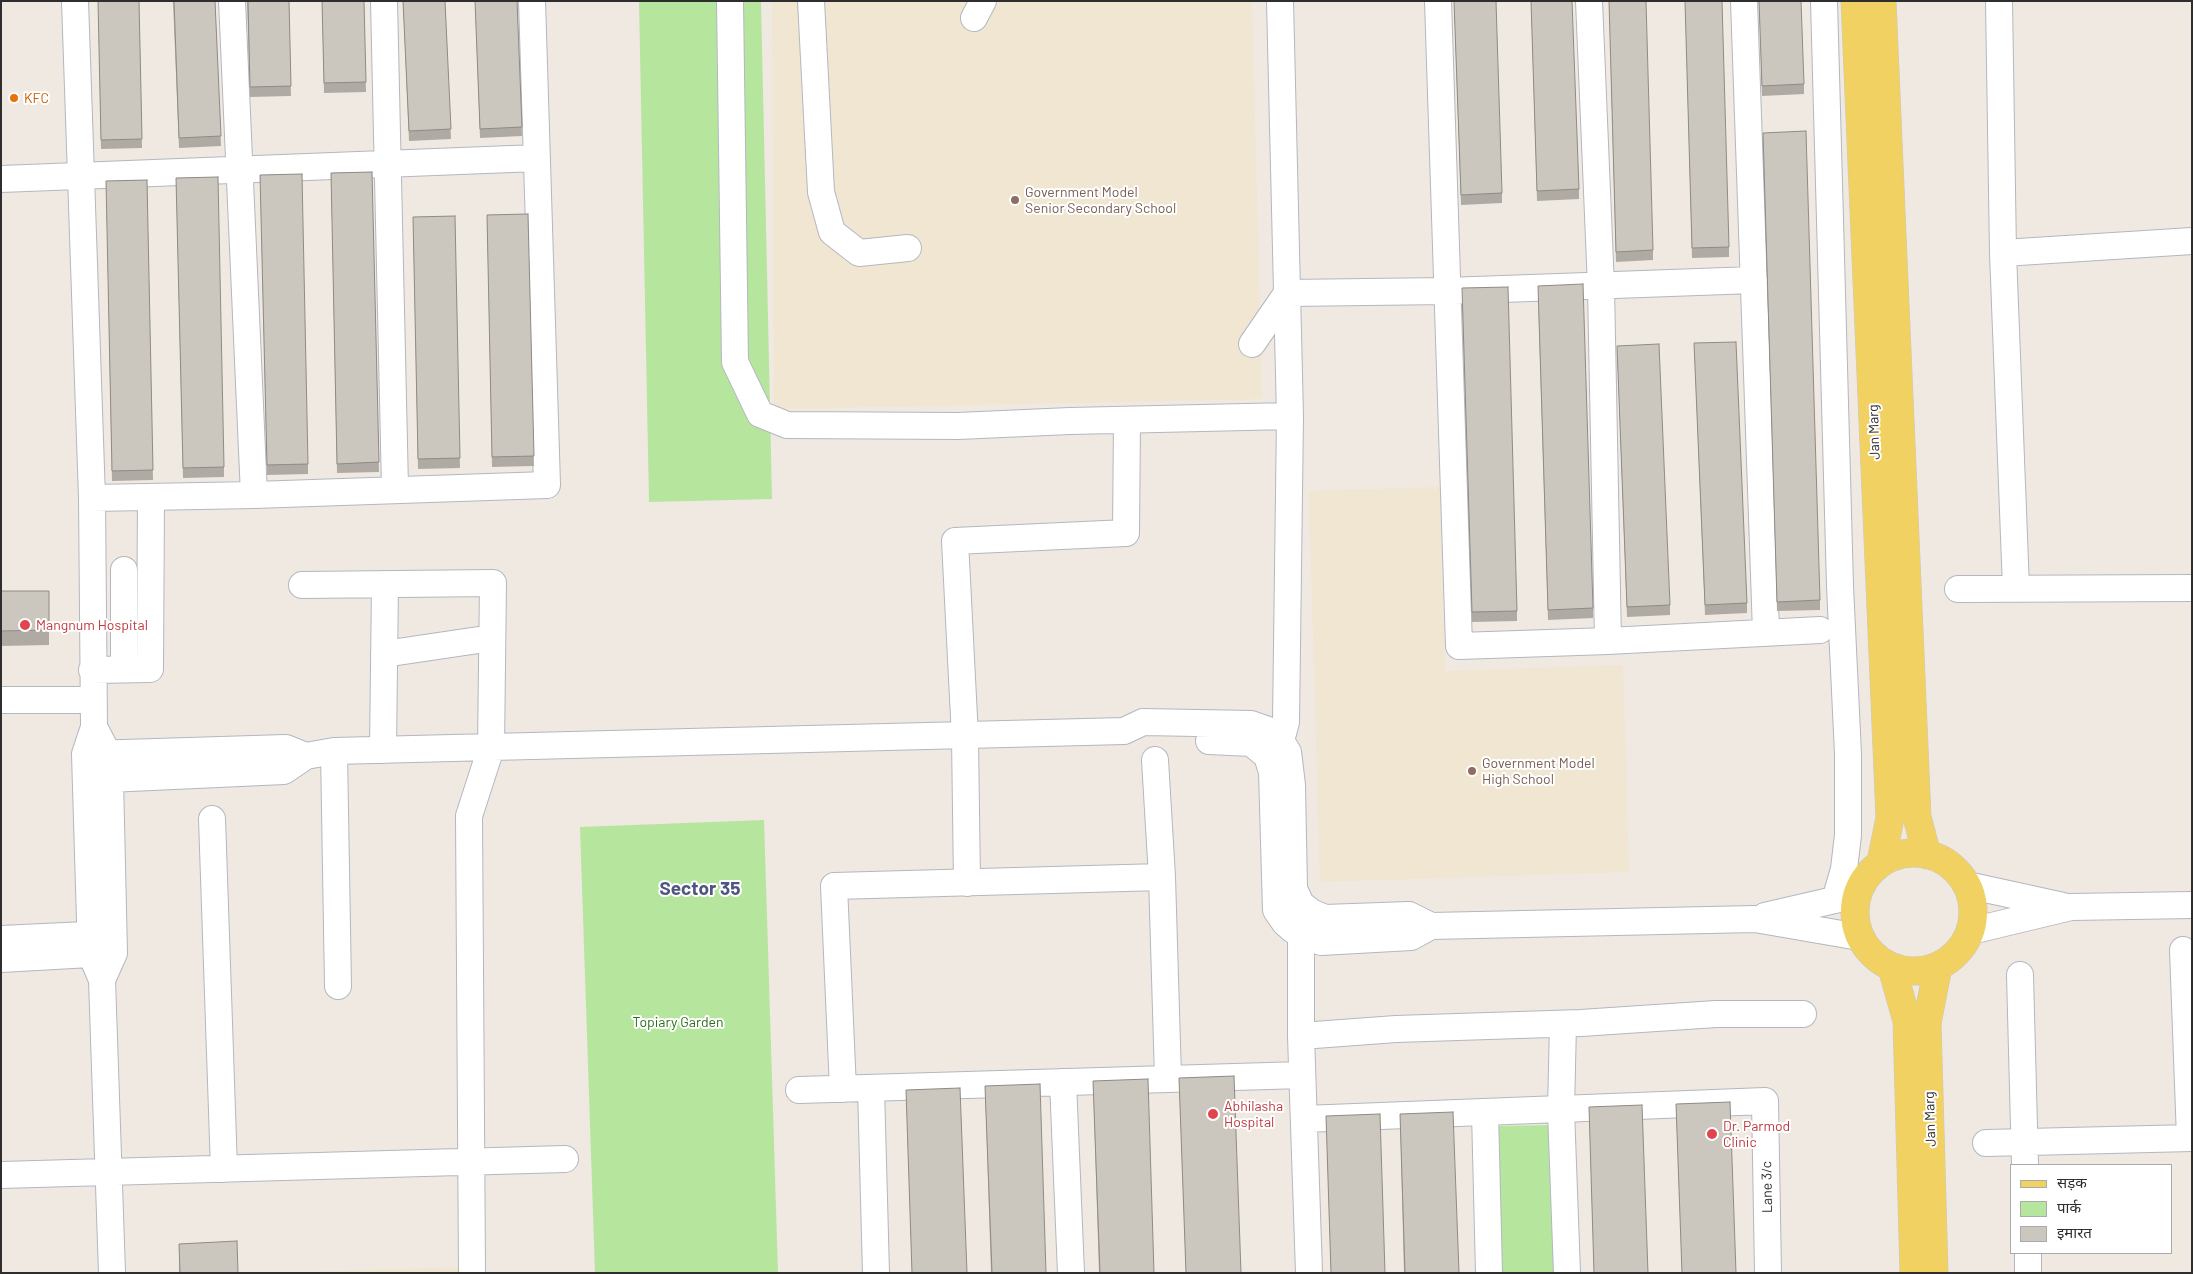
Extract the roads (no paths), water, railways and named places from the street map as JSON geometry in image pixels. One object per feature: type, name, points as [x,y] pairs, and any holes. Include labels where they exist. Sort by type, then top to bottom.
[{"type":"main road","name":"Jan Marg","points":[[1855,1],[1890,818],[1882,862]]},
{"type":"main road","name":"Jan Marg","points":[[1882,1],[1917,817],[1927,854]]},
{"type":"main road","points":[[1909,852],[1927,854],[1940,858],[1953,866],[1967,885],[1974,907],[1970,931],[1959,951],[1938,966],[1918,972],[1892,968],[1866,949],[1859,937],[1854,916],[1846,897],[1868,873],[1882,862],[1909,852]]},
{"type":"main road","name":"Jan Marg","points":[[1934,1273],[1927,1023],[1938,966]]},
{"type":"main road","name":"Jan Marg","points":[[1892,968],[1907,1021],[1914,1273]]},
{"type":"street","points":[[75,1],[92,498],[92,700],[97,767],[112,1273]]},
{"type":"street","points":[[232,1],[254,495]]},
{"type":"street","points":[[384,1],[395,488]]},
{"type":"street","points":[[92,498],[254,495],[395,488],[547,484],[532,1]]},
{"type":"street","points":[[730,1],[735,362],[760,414],[787,425],[958,426],[1290,416]]},
{"type":"street","points":[[811,1],[821,192],[832,232],[859,253],[908,248]]},
{"type":"street","points":[[1274,748],[1286,722],[1290,416],[1280,1]]},
{"type":"street","points":[[1438,1],[1459,646],[1608,641],[1820,630]]},
{"type":"street","points":[[1589,1],[1601,287],[1608,641]]},
{"type":"street","points":[[1744,1],[1766,632]]},
{"type":"street","points":[[1755,919],[1846,897],[1844,869],[1848,835],[1848,754],[1840,586],[1824,1]]},
{"type":"street","points":[[1999,1],[2003,253],[2016,588]]},
{"type":"street","points":[[1,179],[240,172],[388,163],[537,158]]},
{"type":"street","points":[[2003,253],[2192,241]]},
{"type":"street","points":[[1287,293],[1601,287],[1754,280]]},
{"type":"street","points":[[1252,344],[1287,293]]},
{"type":"street","points":[[967,882],[965,736],[955,541],[1126,533],[1127,420]]},
{"type":"street","points":[[92,670],[150,668],[150,497]]},
{"type":"street","points":[[92,569],[150,570]]},
{"type":"street","points":[[124,570],[124,669]]},
{"type":"street","points":[[302,586],[493,583],[491,748],[469,816],[472,1273]]},
{"type":"street","points":[[383,750],[385,584]]},
{"type":"street","points":[[1958,589],[2192,588]]},
{"type":"street","points":[[384,654],[492,638]]},
{"type":"street","points":[[1,700],[92,700]]},
{"type":"street","points":[[97,767],[284,771],[306,756],[334,751],[1124,731],[1144,722],[1251,724],[1271,732],[1274,748],[1272,772],[1276,910],[1285,923],[1300,934],[1321,942],[1411,937],[1431,926],[1755,919],[1859,937]]},
{"type":"street","points":[[1274,748],[1290,764],[1294,888],[1301,904],[1301,1036],[1309,1273]]},
{"type":"street","points":[[334,751],[338,986]]},
{"type":"street","points":[[1155,760],[1162,877],[1168,1078]]},
{"type":"street","points":[[212,819],[224,1170]]},
{"type":"street","points":[[843,1089],[834,886],[1162,877]]},
{"type":"street","points":[[1967,885],[2071,907]]},
{"type":"street","points":[[1301,904],[1311,912],[1326,918],[1409,915],[1431,926]]},
{"type":"street","points":[[1970,931],[2071,907],[2192,905]]},
{"type":"street","points":[[1,939],[102,944]]},
{"type":"street","points":[[1,959],[102,944]]},
{"type":"street","points":[[1986,1143],[2025,1154],[2191,1138],[2183,950]]},
{"type":"street","points":[[2020,975],[2025,1154]]},
{"type":"street","points":[[1301,1036],[1396,1029],[1563,1024],[1716,1014],[1802,1014]]},
{"type":"street","points":[[1563,1024],[1561,1110],[1567,1273]]},
{"type":"street","points":[[799,1090],[1302,1075]]},
{"type":"street","points":[[1063,1082],[1071,1273]]},
{"type":"street","points":[[871,1088],[876,1273]]},
{"type":"street","name":"Lane 3/c","points":[[1561,1110],[1765,1101],[1768,1273]]},
{"type":"street","points":[[1304,1119],[1561,1110]]},
{"type":"street","points":[[1485,1113],[1489,1273]]},
{"type":"street","points":[[1,1175],[565,1159]]},
{"type":"street","points":[[2028,1254],[2028,1273]]},
{"type":"place","name":"KFC","points":[[14,98]]},
{"type":"place","name":"Government Model Senior Secondary School","points":[[1015,200]]},
{"type":"place","name":"Mangnum Hospital","points":[[25,625]]},
{"type":"place","name":"Government Model High School","points":[[1472,771]]},
{"type":"place","name":"Abhilasha Hospital","points":[[1213,1114]]},
{"type":"place","name":"Dr. Parmod Clinic","points":[[1712,1134]]},
{"type":"district","name":"Sector 35","points":[[700,889]]},
{"type":"park label","name":"Topiary Garden","points":[[678,1022]]}]
